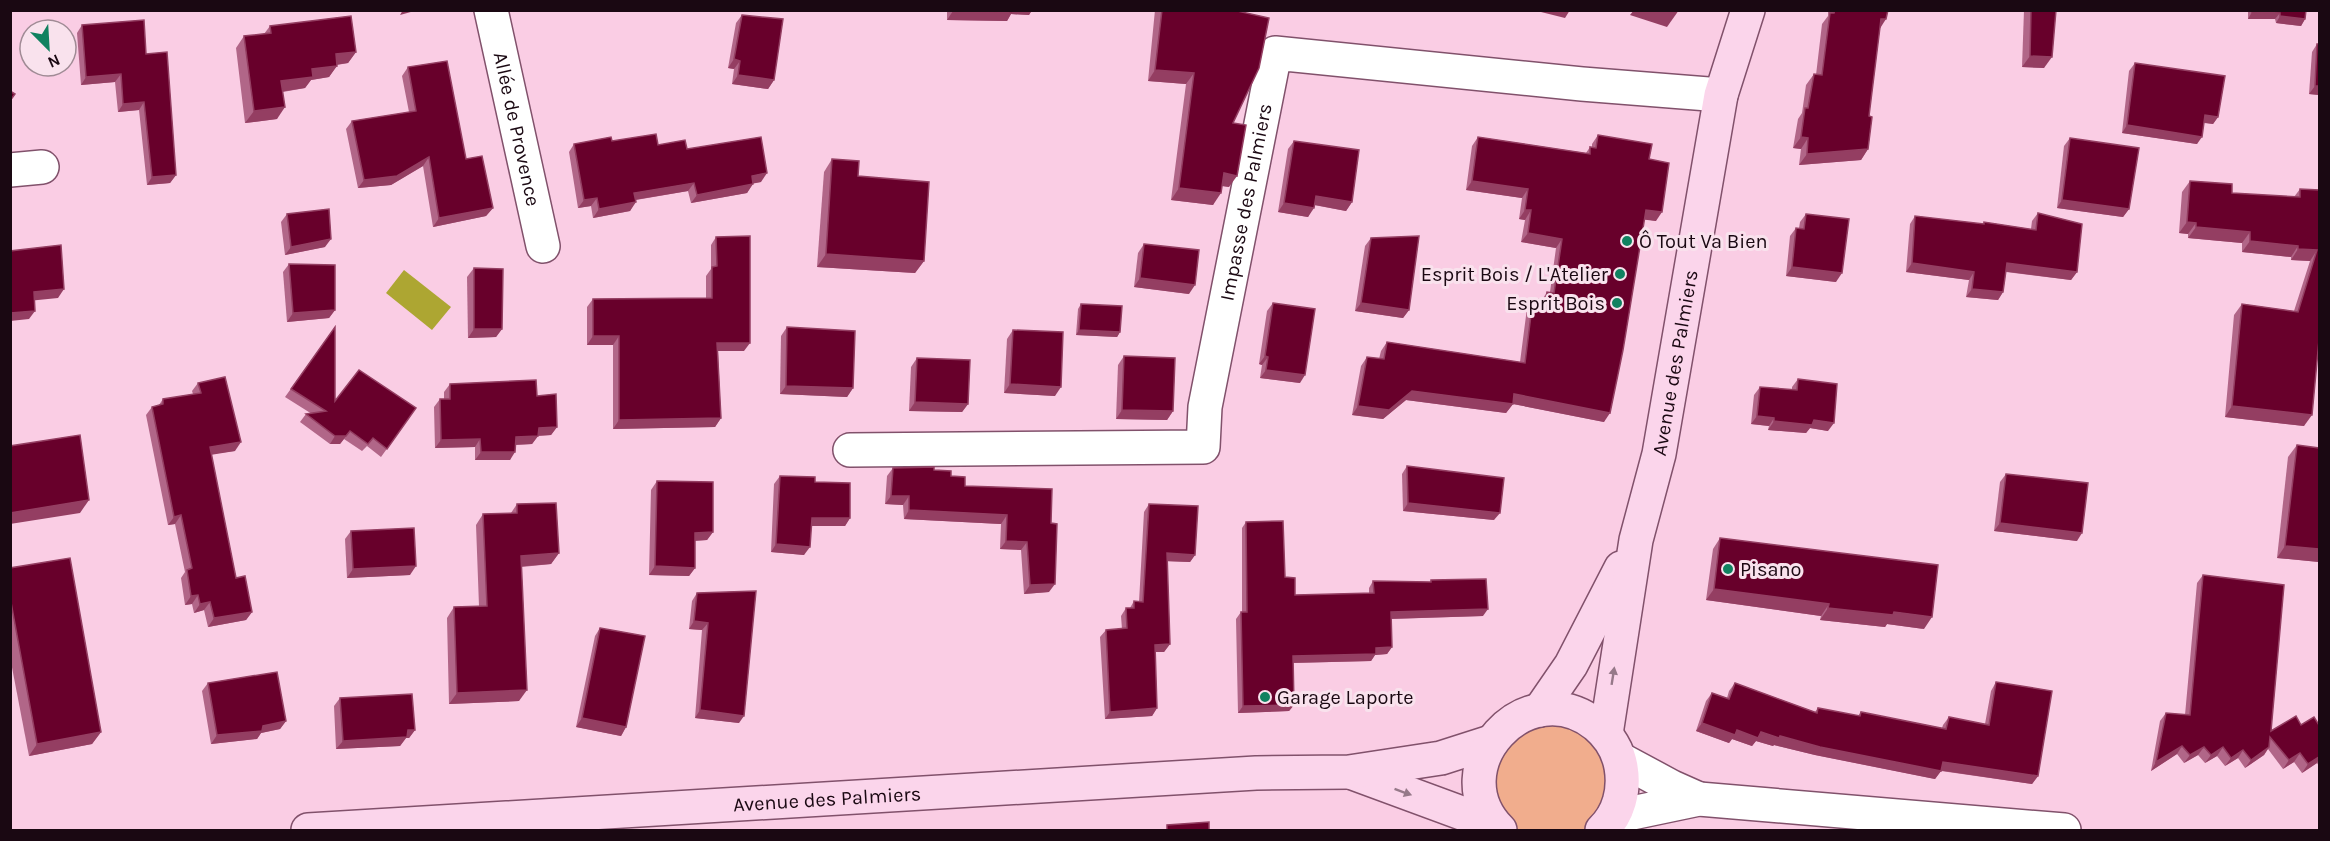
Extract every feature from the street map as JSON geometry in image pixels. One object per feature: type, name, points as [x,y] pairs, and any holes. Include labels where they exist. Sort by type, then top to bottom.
[{"type":"main road","name":"Avenue des Palmiers","points":[[1608,824],[1621,799],[1623,779],[1613,746],[1636,540],[1659,454],[1720,95],[1748,10]]},
{"type":"main road","name":"Avenue des Palmiers","points":[[1540,710],[1571,664],[1636,540]]},
{"type":"main road","points":[[1497,828],[1484,805],[1479,784],[1482,761],[1491,742],[1501,729],[1514,720],[1540,710],[1564,710],[1587,718],[1613,746]]},
{"type":"main road","name":"Avenue des Palmiers","points":[[308,831],[593,821],[1244,774],[1348,772],[1441,758],[1491,742]]},
{"type":"main road","name":"Avenue des Palmiers","points":[[1348,772],[1497,828]]},
{"type":"street","name":"Allée de Provence","points":[[491,10],[543,246]]},
{"type":"street","name":"Impasse des Palmiers","points":[[850,450],[1203,447],[1204,407],[1275,53],[1582,84],[1720,95]]},
{"type":"street","points":[[1613,746],[1672,787],[1699,798],[2064,831]]},
{"type":"street","points":[[1608,824],[1699,798]]},
{"type":"shaded area","points":[[404,270],[451,307],[432,330],[386,293]]},
{"type":"shaded area","points":[[1540,710],[1614,746],[1602,830],[1500,830],[1482,761]]},
{"type":"building","points":[[953,10],[1013,10],[1013,13]]},
{"type":"building","points":[[1162,10],[1233,10],[1269,18],[1259,68],[1233,123],[1246,125],[1237,176],[1224,173],[1221,193],[1179,188],[1194,73],[1155,70]]},
{"type":"building","points":[[1835,10],[1888,10],[1886,19],[1881,19],[1869,116],[1872,117],[1868,149],[1807,154],[1808,138],[1801,137],[1805,108],[1808,108],[1814,74],[1822,75],[1830,13],[1834,13]]},
{"type":"building","points":[[2031,10],[2056,10],[2052,57],[2030,56]]},
{"type":"building","points":[[2252,10],[2306,10],[2305,19],[2280,16],[2280,13],[2252,12]]},
{"type":"building","points":[[742,15],[783,19],[774,80],[738,75],[740,61],[734,59]]},
{"type":"building","points":[[351,16],[356,52],[336,54],[337,66],[312,69],[313,77],[281,81],[285,107],[254,111],[244,36],[271,33],[270,26]]},
{"type":"building","points":[[144,20],[146,54],[167,52],[176,175],[152,177],[144,102],[123,104],[121,74],[86,77],[82,25]]},
{"type":"building","points":[[2317,44],[2319,44],[2319,86],[2315,86]]},
{"type":"building","points":[[447,61],[466,159],[482,156],[493,208],[439,218],[429,157],[397,176],[364,180],[352,121],[416,111],[408,67]]},
{"type":"building","points":[[2135,63],[2225,76],[2218,117],[2205,115],[2202,137],[2127,125]]},
{"type":"building","points":[[10,91],[15,94],[10,101]]},
{"type":"building","points":[[656,134],[658,145],[685,140],[687,149],[761,137],[767,173],[752,176],[753,184],[697,195],[694,183],[634,193],[636,202],[599,209],[597,198],[584,200],[574,144],[611,137],[612,141]]},
{"type":"building","points":[[1598,135],[1652,144],[1649,159],[1669,163],[1662,212],[1646,210],[1610,413],[1514,394],[1513,404],[1412,391],[1389,410],[1358,406],[1367,357],[1384,359],[1387,342],[1525,363],[1533,299],[1546,300],[1547,292],[1554,293],[1562,239],[1528,233],[1531,210],[1525,210],[1528,189],[1472,181],[1478,137],[1590,154],[1590,147],[1596,148]]},
{"type":"building","points":[[2070,138],[2139,148],[2129,209],[2062,200]]},
{"type":"building","points":[[1294,141],[1359,150],[1352,202],[1316,196],[1314,208],[1284,203]]},
{"type":"building","points":[[832,159],[859,161],[858,176],[929,182],[924,261],[826,254]]},
{"type":"building","points":[[2190,181],[2232,184],[2232,193],[2300,197],[2300,189],[2319,190],[2319,340],[2312,415],[2232,406],[2242,304],[2298,312],[2317,250],[2250,241],[2250,232],[2196,227],[2196,223],[2187,222]]},
{"type":"building","points":[[329,209],[331,239],[291,247],[287,214]]},
{"type":"building","points":[[2038,213],[2082,224],[2077,272],[2007,263],[2003,292],[1972,289],[1974,272],[1912,263],[1915,216],[1984,224],[1984,222],[2036,230]]},
{"type":"building","points":[[1806,214],[1849,219],[1842,273],[1792,267],[1796,228],[1804,229]]},
{"type":"building","points":[[750,236],[750,343],[717,343],[721,418],[619,420],[619,336],[593,336],[593,299],[712,298],[712,267],[717,266],[716,237]]},
{"type":"building","points":[[1419,236],[1409,310],[1361,303],[1371,238]]},
{"type":"building","points":[[1144,244],[1199,250],[1195,285],[1140,278]]},
{"type":"building","points":[[61,245],[64,289],[34,292],[35,311],[10,313],[10,251]]},
{"type":"building","points":[[289,264],[335,265],[335,310],[293,313]]},
{"type":"building","points":[[474,268],[503,269],[502,329],[474,329]]},
{"type":"building","points":[[1273,303],[1315,309],[1305,375],[1266,370],[1268,357],[1265,356]]},
{"type":"building","points":[[1081,304],[1122,306],[1120,332],[1079,330]]},
{"type":"building","points":[[335,327],[335,401],[359,370],[416,408],[387,449],[373,438],[368,444],[350,431],[346,436],[335,436],[306,414],[326,411],[291,389]]},
{"type":"building","points":[[787,327],[855,331],[853,388],[786,386]]},
{"type":"building","points":[[1013,330],[1063,332],[1061,387],[1010,384]]},
{"type":"building","points":[[1124,356],[1175,358],[1173,411],[1122,410]]},
{"type":"building","points":[[917,358],[970,360],[968,404],[915,402]]},
{"type":"building","points":[[225,377],[241,442],[210,447],[236,578],[245,576],[252,612],[214,618],[210,602],[200,604],[198,595],[191,596],[187,570],[192,568],[181,515],[174,517],[152,407],[163,404],[163,399],[201,393],[198,383]]},
{"type":"building","points":[[1798,379],[1837,384],[1834,423],[1814,420],[1812,425],[1774,421],[1774,418],[1757,416],[1760,387],[1797,390]]},
{"type":"building","points":[[536,380],[537,396],[556,394],[557,427],[539,428],[538,436],[516,437],[515,452],[481,452],[480,439],[441,440],[440,399],[450,399],[450,384]]},
{"type":"building","points":[[80,435],[89,500],[10,513],[10,446]]},
{"type":"building","points":[[2297,445],[2319,448],[2319,549],[2285,546]]},
{"type":"building","points":[[1407,466],[1504,478],[1500,513],[1408,503]]},
{"type":"building","points":[[934,467],[934,470],[951,471],[951,476],[965,477],[965,486],[1052,489],[1051,523],[1057,524],[1055,584],[1030,585],[1027,542],[1006,541],[1007,515],[909,510],[909,496],[891,496],[893,468]]},
{"type":"building","points":[[2006,474],[2088,483],[2082,533],[2000,523]]},
{"type":"building","points":[[780,476],[815,477],[815,482],[850,483],[850,518],[812,518],[810,547],[776,544]]},
{"type":"building","points":[[657,481],[713,482],[713,532],[695,533],[695,568],[655,566]]},
{"type":"building","points":[[556,503],[559,553],[521,556],[527,690],[457,693],[454,607],[487,606],[483,514],[517,513],[517,504]]},
{"type":"building","points":[[1149,504],[1198,506],[1195,555],[1167,553],[1170,644],[1155,645],[1157,708],[1110,712],[1106,630],[1127,628],[1126,608],[1134,608],[1134,601],[1143,602]]},
{"type":"building","points":[[1283,521],[1285,577],[1295,578],[1295,595],[1374,593],[1373,581],[1431,582],[1431,580],[1486,579],[1488,609],[1391,612],[1392,647],[1376,648],[1376,654],[1293,656],[1294,705],[1243,706],[1241,612],[1247,612],[1246,522]]},
{"type":"building","points":[[414,528],[416,566],[353,569],[351,531]]},
{"type":"building","points":[[1720,538],[1938,565],[1932,617],[1828,608],[1829,604],[1714,589]]},
{"type":"building","points":[[70,558],[101,732],[37,744],[10,597],[10,568]]},
{"type":"building","points":[[2203,575],[2284,585],[2271,731],[2296,716],[2301,725],[2314,717],[2319,725],[2319,757],[2308,764],[2300,753],[2289,760],[2270,737],[2269,747],[2251,760],[2243,750],[2231,758],[2223,747],[2211,755],[2204,747],[2190,755],[2182,746],[2156,762],[2166,713],[2190,715]]},
{"type":"building","points":[[756,591],[744,716],[700,710],[708,623],[694,621],[697,593]]},
{"type":"building","points":[[600,628],[645,636],[626,727],[582,718]]},
{"type":"building","points":[[277,672],[286,721],[263,726],[262,731],[217,735],[208,683]]},
{"type":"building","points":[[1996,682],[2052,691],[2038,776],[1943,762],[1941,771],[1820,747],[1761,732],[1758,738],[1737,730],[1735,735],[1702,723],[1712,693],[1729,699],[1735,683],[1817,713],[1818,708],[1860,716],[1861,712],[1946,729],[1949,717],[1989,725]]},
{"type":"building","points":[[412,694],[415,730],[408,730],[407,737],[343,741],[340,698]]},
{"type":"building","points":[[1209,822],[1209,831],[1167,831],[1167,825]]},
{"type":"place","name":"Ô Tout Va Bien","points":[[1627,241]]},
{"type":"place","name":"Esprit Bois / L'Atelier","points":[[1620,274]]},
{"type":"place","name":"Esprit Bois","points":[[1617,303]]},
{"type":"place","name":"Pisano","points":[[1728,569]]},
{"type":"place","name":"Garage Laporte","points":[[1265,697]]}]
